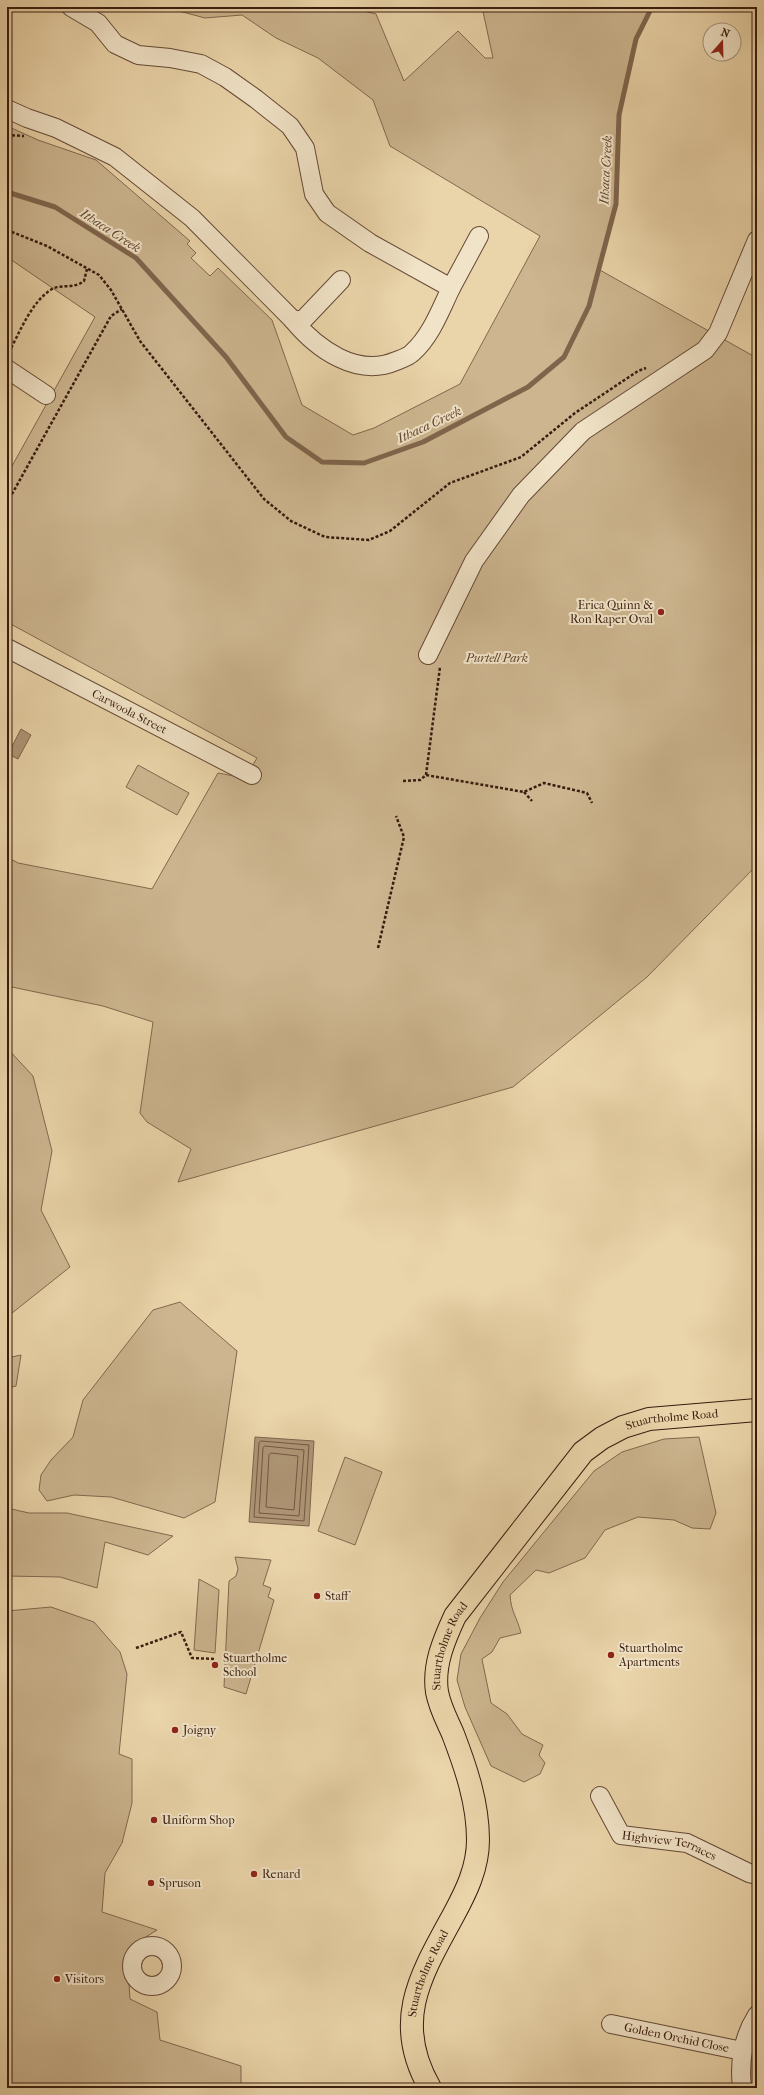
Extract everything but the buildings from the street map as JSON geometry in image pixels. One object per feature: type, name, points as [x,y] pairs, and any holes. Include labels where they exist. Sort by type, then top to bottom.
[{"type":"main road","name":"Stuartholme Road","points":[[430,2088],[415,2057],[412,2038],[414,1994],[425,1967],[469,1886],[475,1862],[478,1840],[469,1780],[452,1732],[442,1713],[437,1691],[438,1668],[442,1642],[455,1616],[583,1452],[602,1438],[623,1427],[649,1419],[757,1410]]},
{"type":"street","points":[[71,7],[98,23],[115,44],[138,56],[170,58],[201,64],[225,77],[256,99],[290,126],[305,148],[314,194],[327,213],[370,243],[451,288]]},
{"type":"street","points":[[7,109],[56,128],[115,157],[192,218],[293,320],[307,337],[332,354],[362,366],[387,365],[411,354],[427,337],[479,236]]},
{"type":"street","points":[[434,660],[474,561],[521,495],[553,460],[583,431],[705,350],[718,333],[757,240]]},
{"type":"street","points":[[293,320],[303,320],[342,280]]},
{"type":"street","points":[[7,369],[46,395]]},
{"type":"street","name":"Carwoola Street","points":[[7,648],[252,775]]},
{"type":"street","name":"Highview Terraces","points":[[600,1796],[621,1835],[687,1843],[749,1873],[757,1875]]},
{"type":"street","points":[[742,2088],[742,2051],[746,2035],[757,2014]]},
{"type":"street","name":"Golden Orchid Close","points":[[611,2024],[742,2051]]},
{"type":"path","points":[[7,230],[47,246],[87,269],[99,274],[111,290],[140,341],[264,499],[291,521],[325,537],[369,540],[390,532],[450,483],[521,457],[575,413],[638,371],[652,365]]},
{"type":"path","points":[[7,356],[27,319],[41,299],[53,289],[79,285],[84,281],[87,269]]},
{"type":"path","points":[[7,503],[111,316],[122,309]]},
{"type":"path","points":[[403,781],[420,780],[426,775],[434,660]]},
{"type":"path","points":[[426,775],[524,792],[544,783],[587,793],[592,803]]},
{"type":"path","points":[[524,792],[532,801]]},
{"type":"path","points":[[378,948],[404,837],[396,816]]},
{"type":"path","points":[[136,1648],[181,1632],[192,1658],[215,1659]]},
{"type":"green space","name":"Purtell Park","points":[[164,7],[346,7],[376,14],[404,81],[458,31],[485,58],[493,58],[482,7],[652,7],[636,39],[619,115],[616,204],[598,269],[757,358],[757,865],[647,977],[513,1087],[178,1182],[191,1149],[147,1122],[140,1113],[153,1022],[103,1006],[7,986],[7,857],[18,863],[152,889],[218,773],[245,778],[257,758],[7,622],[7,475],[95,317],[7,257],[7,126],[38,140],[96,160],[190,241],[187,244],[196,253],[191,258],[210,276],[218,268],[272,320],[302,405],[353,435],[374,428],[460,384],[540,236],[390,146],[373,100],[318,58],[276,38],[242,15],[205,18]]},
{"type":"green space","points":[[138,765],[189,793],[177,815],[126,787]]},
{"type":"green space","points":[[7,1048],[33,1076],[52,1151],[41,1210],[70,1267],[7,1317]]},
{"type":"green space","points":[[180,1302],[237,1351],[215,1502],[184,1518],[111,1497],[74,1495],[47,1501],[39,1490],[41,1475],[51,1460],[73,1437],[83,1400],[153,1310]]},
{"type":"green space","points":[[21,1355],[16,1386],[7,1388],[7,1358]]},
{"type":"green space","points":[[699,1437],[716,1513],[710,1529],[692,1528],[674,1520],[638,1517],[605,1530],[585,1558],[549,1573],[536,1570],[510,1595],[521,1633],[500,1638],[492,1652],[482,1659],[491,1703],[507,1714],[522,1734],[543,1745],[539,1755],[545,1763],[540,1774],[524,1782],[491,1766],[465,1707],[457,1680],[461,1654],[480,1618],[503,1582],[594,1471],[622,1452],[664,1439]]},
{"type":"green space","points":[[345,1457],[382,1472],[355,1545],[318,1531]]},
{"type":"green space","points":[[7,1508],[29,1513],[67,1513],[173,1536],[148,1555],[105,1542],[97,1588],[60,1577],[7,1576]]},
{"type":"green space","points":[[235,1557],[271,1560],[263,1585],[271,1588],[268,1597],[274,1600],[246,1694],[224,1687],[229,1581],[236,1576],[238,1569]]},
{"type":"green space","points":[[199,1579],[219,1590],[215,1653],[194,1650]]},
{"type":"green space","points":[[51,1607],[94,1622],[120,1652],[127,1674],[119,1754],[132,1759],[132,1803],[122,1843],[105,1873],[102,1912],[157,1930],[141,1940],[127,1956],[130,1999],[157,2012],[160,2040],[241,2066],[241,2085],[258,2088],[7,2088],[7,1611]]},
{"type":"water","points":[[21,729],[31,735],[18,759],[8,754]]},
{"type":"water","points":[[255,1437],[314,1441],[309,1526],[249,1522]]},
{"type":"waterway","name":"Ithaca Creek","points":[[7,192],[55,207],[136,258],[226,357],[286,437],[322,462],[364,463],[423,442],[528,387],[564,357],[589,306],[616,204],[619,115],[636,39],[652,7]]},
{"type":"place","name":"Erica Quinn & Ron Raper Oval","points":[[661,612]]},
{"type":"place","name":"Staff","points":[[317,1596]]},
{"type":"place","name":"Stuartholme Apartments","points":[[611,1655]]},
{"type":"place","name":"Stuartholme School","points":[[215,1665]]},
{"type":"place","name":"Joigny","points":[[175,1730]]},
{"type":"place","name":"Uniform Shop","points":[[154,1820]]},
{"type":"place","name":"Renard","points":[[254,1874]]},
{"type":"place","name":"Spruson","points":[[151,1883]]},
{"type":"place","name":"Visitors","points":[[57,1979]]}]
